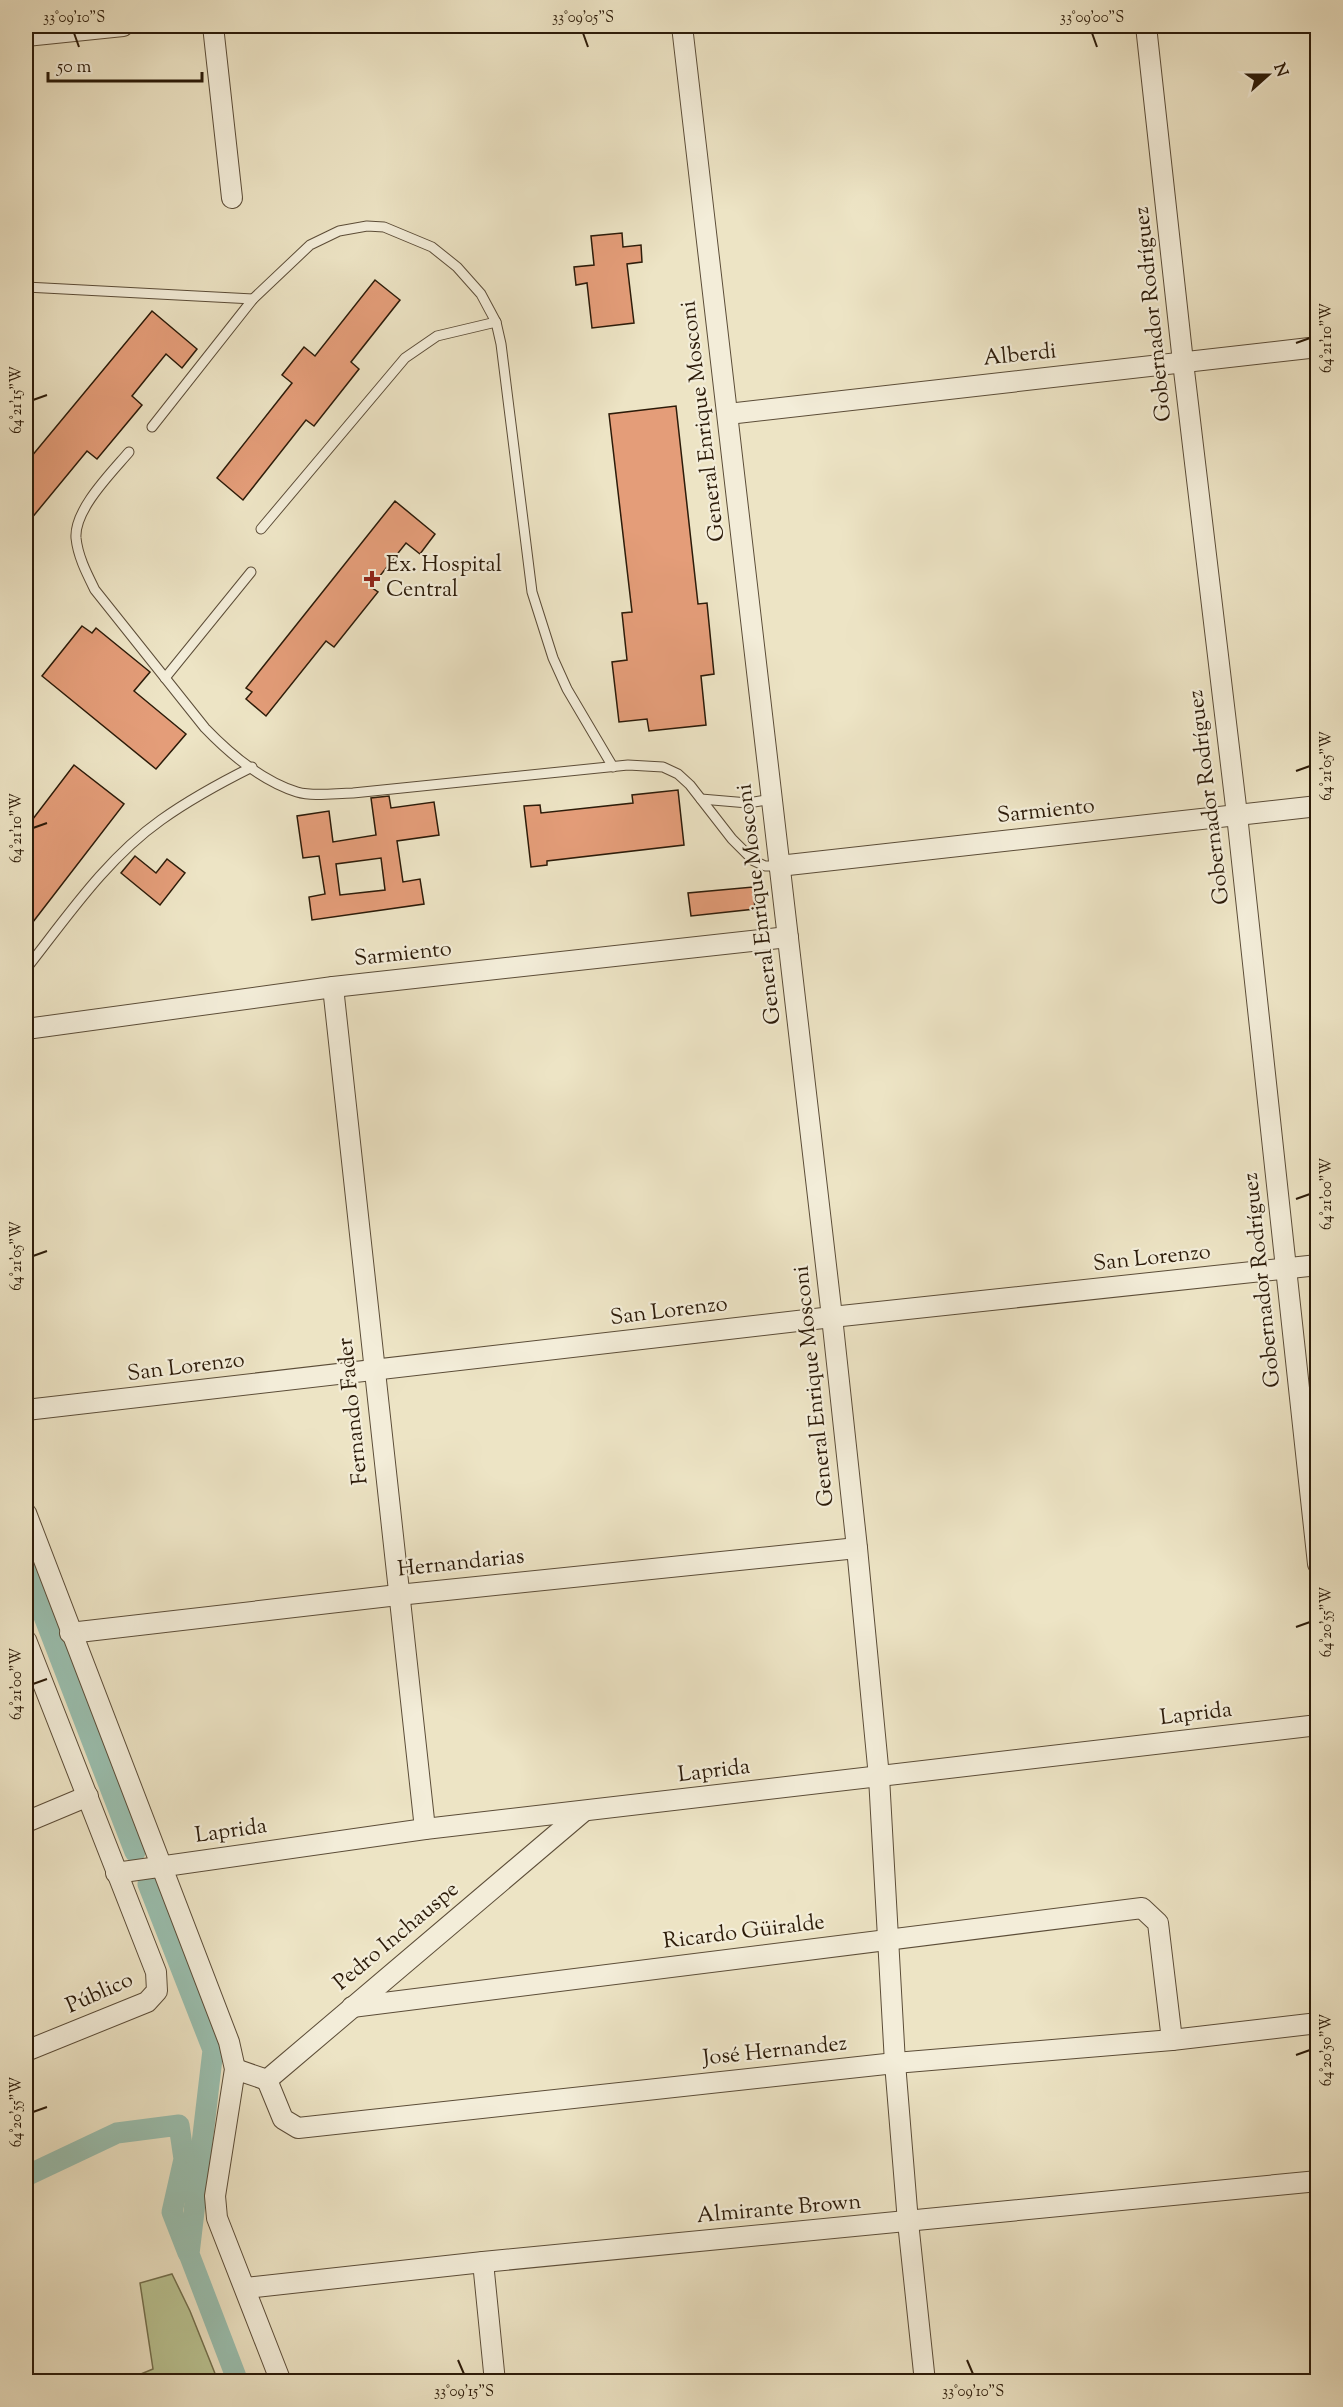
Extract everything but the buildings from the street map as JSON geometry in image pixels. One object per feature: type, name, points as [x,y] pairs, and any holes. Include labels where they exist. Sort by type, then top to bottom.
[{"type":"street","points":[[26,36],[123,26]]},
{"type":"street","points":[[213,26],[232,198]]},
{"type":"street","name":"General Enrique Mosconi","points":[[682,26],[857,1548],[879,1777],[895,2062],[908,2222],[925,2382]]},
{"type":"street","name":"Gobernador Rodríguez","points":[[1146,26],[1237,815],[1317,1564]]},
{"type":"street","name":"Alberdi","points":[[728,414],[1317,347]]},
{"type":"street","name":"Sarmiento","points":[[779,866],[1317,806]]},
{"type":"street","name":"Sarmiento","points":[[26,1029],[333,987],[788,937]]},
{"type":"street","name":"Fernando Fader","points":[[333,987],[425,1829]]},
{"type":"street","name":"San Lorenzo","points":[[26,1410],[832,1317],[1317,1265]]},
{"type":"street","points":[[26,1513],[70,1633],[163,1866],[229,2042],[235,2069],[215,2196],[217,2218],[281,2382]]},
{"type":"street","name":"Hernandarias","points":[[70,1633],[398,1595],[857,1548]]},
{"type":"street","points":[[26,1640],[116,1873]]},
{"type":"street","name":"Laprida","points":[[116,1873],[425,1829],[1317,1725]]},
{"type":"street","points":[[26,1822],[88,1796]]},
{"type":"street","name":"Pedro Inchauspe","points":[[267,2080],[584,1811]]},
{"type":"street","name":"Público","points":[[26,2050],[147,2002],[158,1991],[156,1971],[116,1873]]},
{"type":"street","name":"Ricardo Güiralde","points":[[352,2007],[1142,1908],[1158,1923],[1172,2040]]},
{"type":"street","name":"José Hernandez","points":[[267,2080],[283,2120],[298,2128],[895,2062],[1172,2040],[1317,2024]]},
{"type":"street","points":[[235,2069],[267,2080]]},
{"type":"street","name":"Almirante Brown","points":[[246,2288],[483,2262],[1317,2181]]},
{"type":"street","points":[[483,2262],[495,2382]]},
{"type":"lane","points":[[152,427],[253,298],[310,245],[339,231],[367,226],[384,227],[432,247],[457,267],[481,294],[496,322],[501,344],[532,592],[553,658],[578,708],[613,767]]},
{"type":"lane","points":[[26,287],[253,298]]},
{"type":"lane","points":[[261,529],[405,358],[437,336],[496,322]]},
{"type":"lane","points":[[129,452],[85,508],[76,536],[82,564],[95,590],[220,743],[268,778],[298,792],[319,794],[353,793],[613,767],[645,765],[663,767],[678,774],[690,785],[732,839],[754,861],[765,866],[779,866]]},
{"type":"lane","points":[[165,678],[251,572]]},
{"type":"lane","points":[[26,969],[100,876],[135,841],[160,820],[223,781],[252,767]]},
{"type":"lane","points":[[701,799],[748,803],[772,799]]},
{"type":"green space","points":[[172,2274],[190,2311],[218,2381],[124,2381],[153,2369],[140,2283]]},
{"type":"waterway","points":[[26,1570],[135,1852]]},
{"type":"waterway","points":[[148,1884],[213,2050],[189,2254],[238,2382]]},
{"type":"waterway","points":[[26,2176],[117,2133],[179,2125],[184,2159],[172,2212],[188,2253]]},
{"type":"place","name":"Ex. Hospital Central","points":[[372,579]]}]
